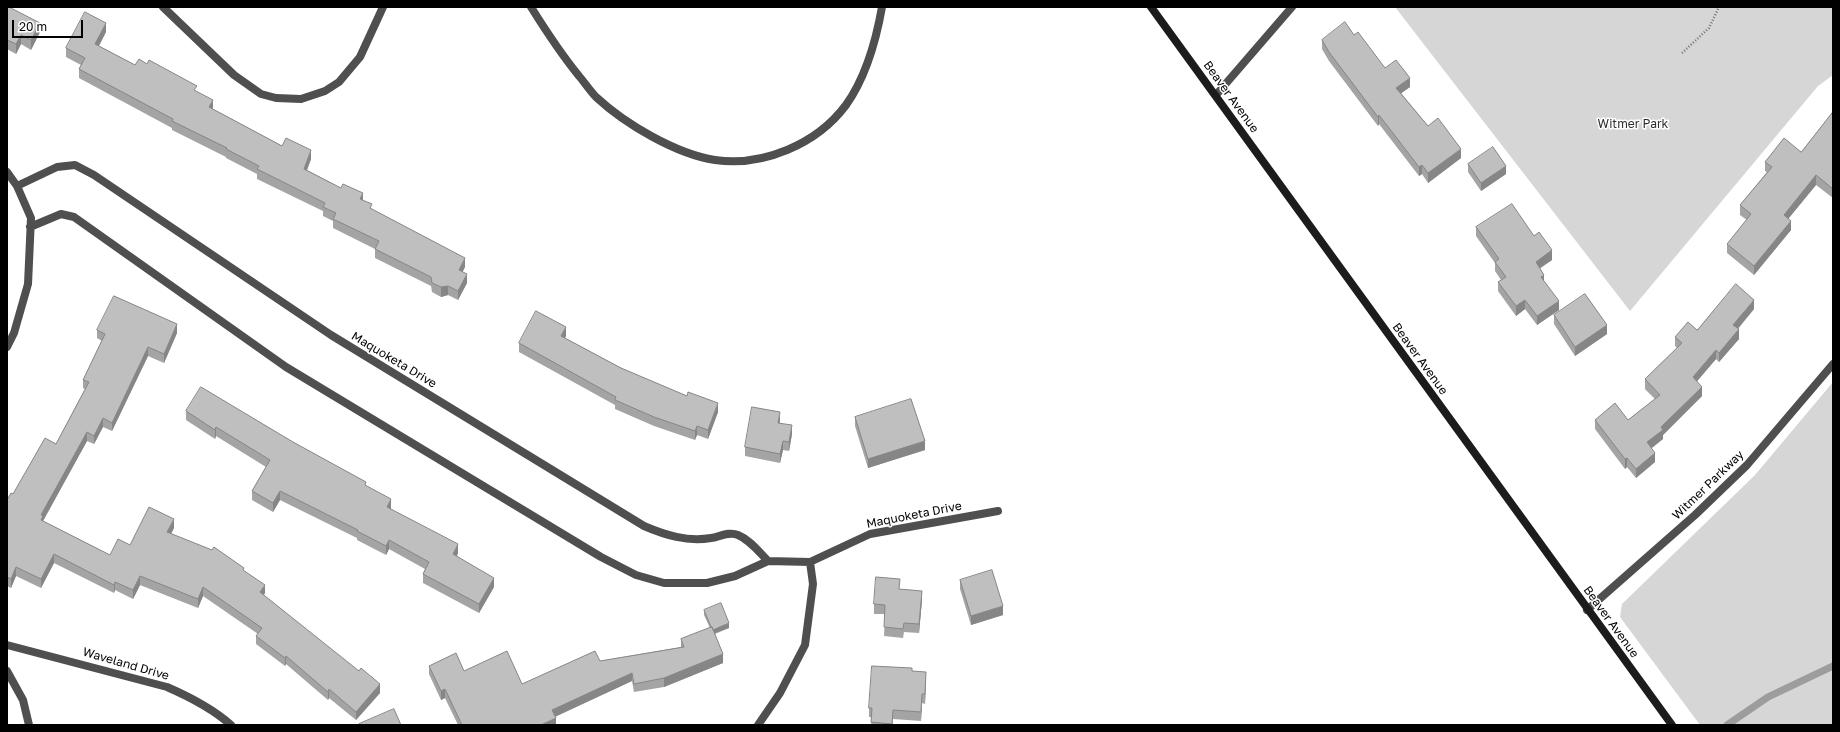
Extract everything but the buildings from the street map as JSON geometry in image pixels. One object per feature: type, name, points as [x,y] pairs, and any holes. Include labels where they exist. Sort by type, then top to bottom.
[{"type":"main road","name":"Beaver Avenue","points":[[1150,7],[1216,95],[1587,610],[1672,725]]},
{"type":"street","points":[[163,7],[234,76],[261,94],[276,98],[301,99],[325,91],[339,82],[360,57],[383,7]]},
{"type":"street","points":[[530,7],[555,46],[596,97],[638,129],[687,153],[716,160],[745,161],[774,155],[801,144],[825,127],[846,106],[860,80],[877,34],[882,7]]},
{"type":"street","points":[[1216,95],[1292,7]]},
{"type":"street","name":"Maquoketa Drive","points":[[17,186],[57,167],[75,165],[94,175],[331,335],[644,526],[665,535],[688,539],[711,538],[727,534],[736,534],[746,540],[768,561]]},
{"type":"street","points":[[7,172],[17,186],[31,218],[28,284],[14,333],[7,347]]},
{"type":"street","name":"Maquoketa Drive","points":[[30,227],[61,214],[74,217],[286,367],[601,557],[636,574],[664,583],[707,583],[735,576],[768,561],[810,562],[870,534],[998,511]]},
{"type":"street","name":"Witmer Parkway","points":[[1587,610],[1695,515],[1747,465],[1833,364]]},
{"type":"street","points":[[758,725],[780,693],[805,645],[814,584],[810,562]]},
{"type":"street","name":"Waveland Drive","points":[[7,644],[167,687],[188,696],[220,715],[230,725]]},
{"type":"street","points":[[7,671],[23,700],[29,725]]},
{"type":"path","points":[[1682,53],[1709,28],[1719,7]]},
{"type":"green space","name":"Witmer Park","points":[[1395,7],[1833,7],[1833,75],[1818,86],[1630,311]]},
{"type":"green space","points":[[1833,382],[1833,725],[1700,725],[1620,617],[1622,604],[1755,475]]},
{"type":"waterway","points":[[1727,725],[1768,697],[1833,666]]}]
